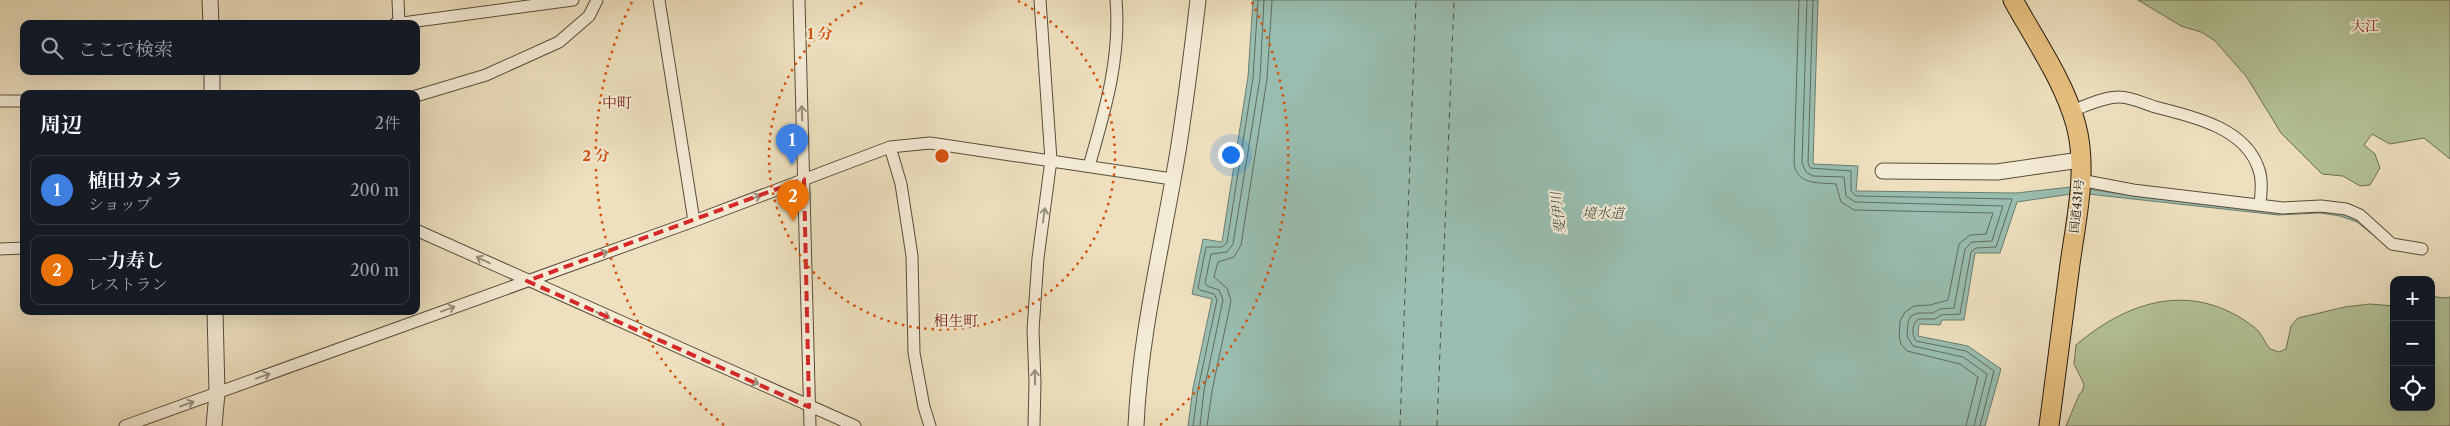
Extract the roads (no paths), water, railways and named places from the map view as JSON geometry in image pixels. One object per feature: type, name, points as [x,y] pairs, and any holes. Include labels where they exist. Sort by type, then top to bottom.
[{"type":"highway","name":"国道431号","points":[[2013,0],[2071,111],[2077,130],[2080,160],[2080,180],[2049,426]]},
{"type":"street","points":[[210,0],[211,20]]},
{"type":"street","points":[[398,0],[399,20]]},
{"type":"street","points":[[420,20],[573,0]]},
{"type":"street","points":[[420,95],[486,74],[560,42],[589,16],[597,0]]},
{"type":"street","points":[[659,0],[694,221]]},
{"type":"street","points":[[799,0],[810,426]]},
{"type":"street","points":[[1034,426],[1033,330],[1038,258],[1051,160],[1040,0]]},
{"type":"street","points":[[1089,166],[1110,93],[1117,37],[1116,0]]},
{"type":"street","points":[[1136,426],[1139,379],[1154,274],[1190,73],[1198,0]]},
{"type":"street","points":[[212,75],[212,90]]},
{"type":"street","points":[[2071,111],[2111,97],[2131,98],[2147,105],[2200,119],[2222,129],[2252,154],[2261,180],[2260,205]]},
{"type":"street","points":[[0,101],[20,101]]},
{"type":"street","points":[[420,313],[527,281],[694,221],[890,147],[930,143],[1172,179]]},
{"type":"street","points":[[890,147],[901,184],[912,256],[914,353],[930,426]]},
{"type":"street","points":[[1883,171],[1997,172],[2080,160]]},
{"type":"street","points":[[2080,180],[2133,190],[2283,208],[2321,206],[2346,209],[2360,215],[2392,244],[2422,249]]},
{"type":"street","points":[[420,232],[855,426]]},
{"type":"street","points":[[0,248],[20,248]]},
{"type":"street","points":[[214,426],[217,393],[215,315]]},
{"type":"street","points":[[125,426],[217,393],[407,317]]},
{"type":"water","name":"境水道","points":[[1253,0],[1818,0],[1813,164],[1858,166],[1856,191],[2016,193],[2071,187],[2071,194],[2017,202],[2000,253],[1975,253],[1964,320],[1942,320],[1940,325],[1919,324],[1918,336],[1968,346],[2001,369],[1985,426],[1188,426],[1193,388],[1212,299],[1192,294],[1203,239],[1222,242],[1248,77]]},
{"type":"water","points":[[2089,189],[2134,196],[2228,205],[2325,209],[2352,216],[2378,239],[2357,222],[2340,216],[2320,213],[2278,215],[2088,194]]},
{"type":"place","name":"植田カメラ","points":[[792,165]]},
{"type":"place","name":"一力寿し","points":[[793,221]]},
{"type":"district","name":"大江","points":[[2365,26]]},
{"type":"district","name":"中町","points":[[617,103]]},
{"type":"district","name":"相生町","points":[[956,321]]},
{"type":"water label","name":"斐伊川","points":[[1558,213]]}]
